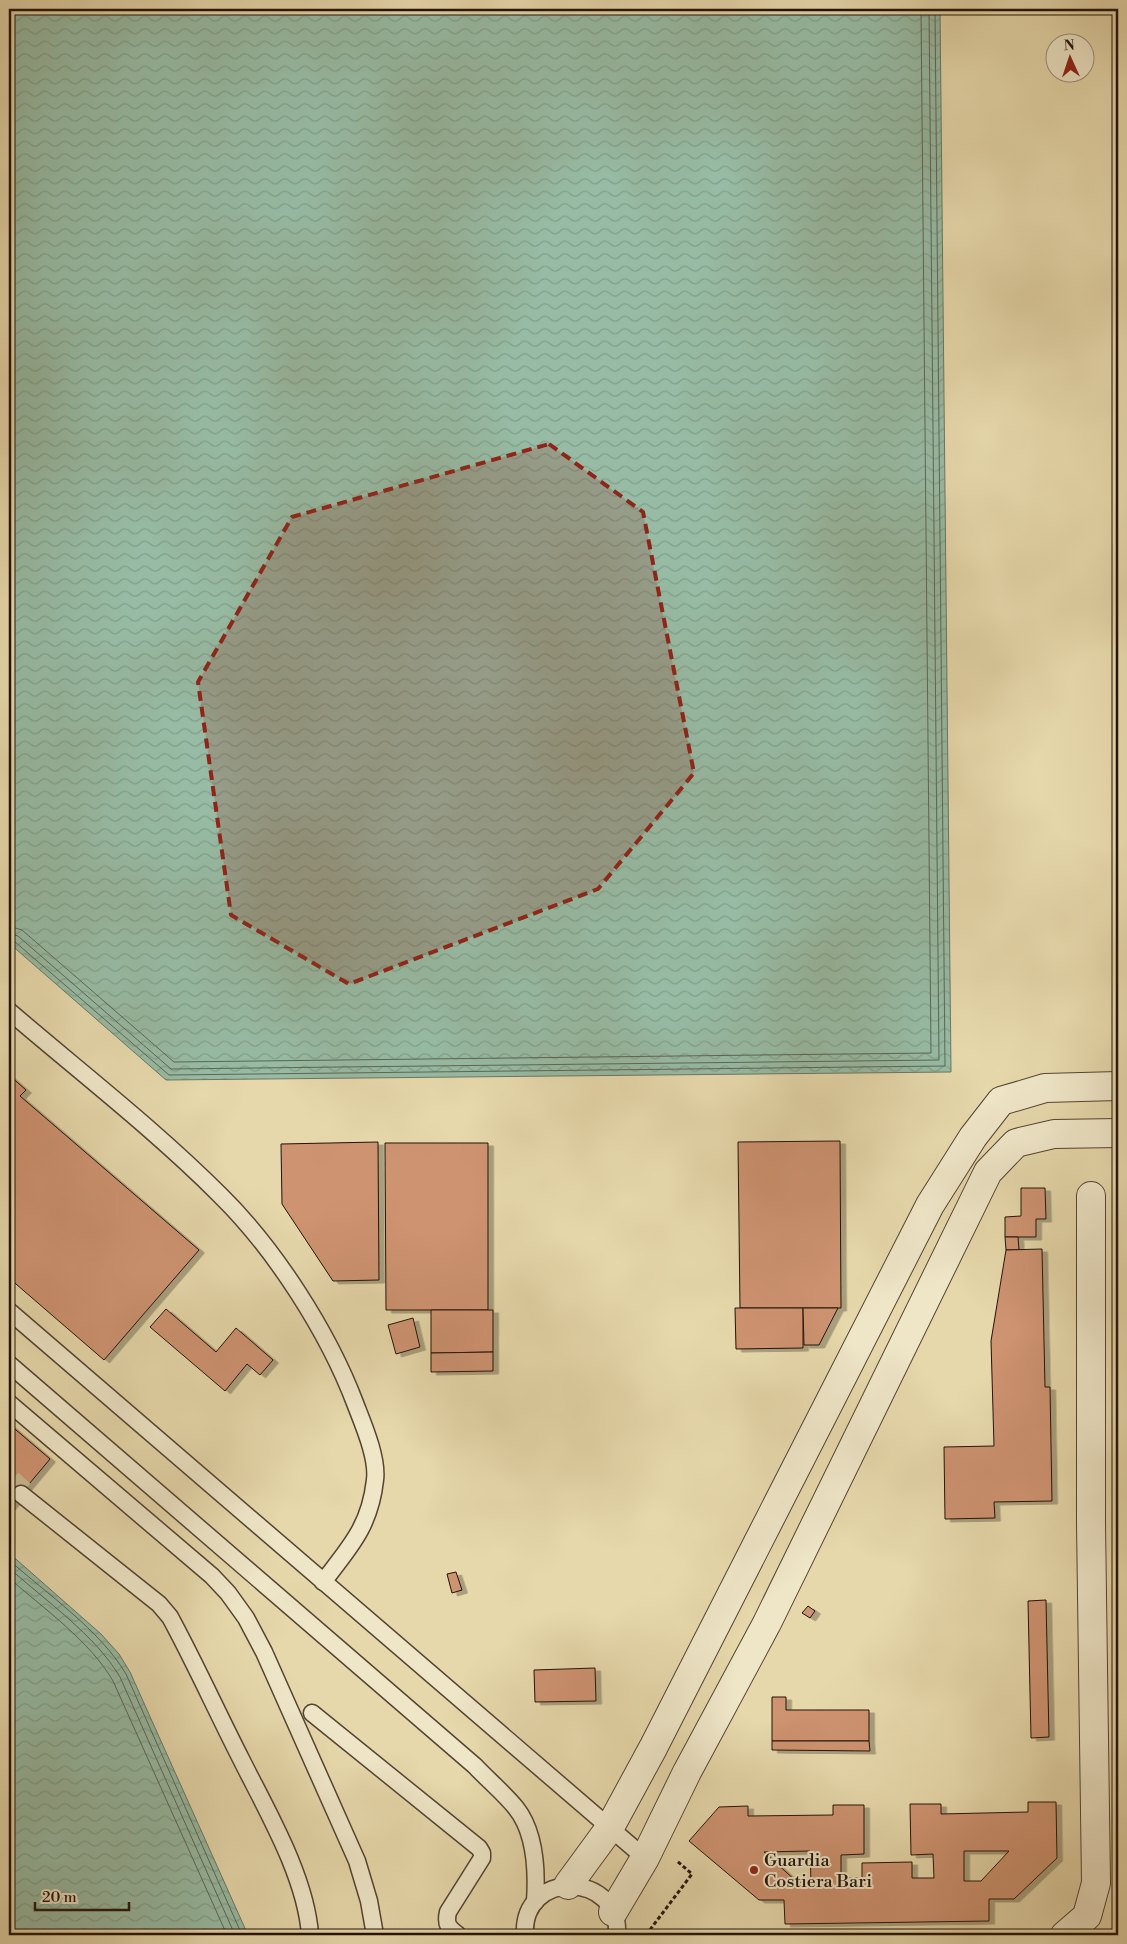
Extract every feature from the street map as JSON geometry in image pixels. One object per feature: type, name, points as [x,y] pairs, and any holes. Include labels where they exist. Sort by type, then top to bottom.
[{"type":"street","points":[[568,1886],[609,1829],[653,1748],[930,1205],[973,1137],[1001,1102],[1045,1088],[1118,1086]]},
{"type":"street","points":[[615,1924],[644,1858],[766,1623],[988,1172],[1016,1143],[1054,1134],[1118,1134]]},
{"type":"street","points":[[1065,1935],[1087,1916],[1096,1883],[1091,1524],[1091,1196]]},
{"type":"lane","points":[[9,1012],[133,1116],[221,1196],[264,1246],[290,1282],[321,1332],[352,1395],[370,1443],[376,1477],[370,1509],[358,1536],[323,1582]]},
{"type":"lane","points":[[9,1311],[644,1858]]},
{"type":"lane","points":[[9,1364],[474,1766],[516,1808],[524,1820],[530,1836],[535,1860],[535,1902]]},
{"type":"lane","points":[[9,1402],[212,1576],[228,1593],[246,1618],[261,1646],[357,1861],[369,1901],[375,1935]]},
{"type":"lane","points":[[21,1494],[159,1604],[170,1617],[285,1848],[301,1893],[310,1935]]},
{"type":"lane","points":[[312,1713],[479,1848],[482,1858],[448,1912],[446,1920],[448,1928],[458,1935]]},
{"type":"lane","points":[[525,1935],[526,1918],[535,1902],[550,1890],[568,1886],[580,1886],[602,1897],[615,1924]]},
{"type":"highlighted area","points":[[549,444],[643,512],[694,773],[598,889],[349,984],[231,915],[198,682],[292,517]]},
{"type":"water","points":[[9,9],[940,9],[951,1072],[166,1080],[9,943]]},
{"type":"water","points":[[9,1553],[101,1634],[119,1654],[130,1672],[248,1935],[9,1935]]},
{"type":"building","points":[[9,1075],[26,1090],[20,1096],[199,1250],[104,1360],[9,1278]]},
{"type":"building","points":[[840,1141],[841,1308],[740,1308],[738,1142]]},
{"type":"building","points":[[378,1142],[379,1280],[333,1281],[282,1204],[281,1144]]},
{"type":"building","points":[[385,1143],[488,1143],[488,1310],[386,1310]]},
{"type":"building","points":[[1021,1188],[1045,1188],[1046,1219],[1036,1219],[1036,1237],[1005,1237],[1005,1217],[1021,1216]]},
{"type":"building","points":[[1005,1237],[1018,1237],[1019,1250],[1006,1250]]},
{"type":"building","points":[[1042,1249],[1045,1387],[1050,1387],[1052,1501],[994,1502],[995,1518],[945,1519],[944,1447],[994,1446],[991,1341],[1006,1250]]},
{"type":"building","points":[[735,1308],[803,1308],[803,1348],[736,1349]]},
{"type":"building","points":[[803,1308],[838,1308],[819,1345],[804,1345]]},
{"type":"building","points":[[166,1309],[216,1352],[236,1328],[273,1360],[260,1375],[247,1364],[225,1391],[150,1327]]},
{"type":"building","points":[[431,1310],[493,1310],[493,1352],[431,1353]]},
{"type":"building","points":[[413,1318],[420,1347],[396,1354],[388,1325]]},
{"type":"building","points":[[493,1352],[493,1371],[431,1372],[431,1353]]},
{"type":"building","points":[[9,1424],[50,1459],[9,1508]]},
{"type":"building","points":[[456,1572],[462,1590],[452,1593],[447,1574]]},
{"type":"building","points":[[1046,1600],[1049,1737],[1031,1738],[1028,1601]]},
{"type":"building","points":[[808,1606],[815,1611],[810,1618],[802,1613]]},
{"type":"building","points":[[595,1668],[596,1701],[535,1702],[534,1670]]},
{"type":"building","points":[[772,1697],[786,1697],[786,1710],[869,1710],[869,1741],[772,1741]]},
{"type":"building","points":[[772,1741],[869,1741],[870,1751],[772,1750]]},
{"type":"building","name":"Guardia Costiera Bari","points":[[1028,1802],[1056,1802],[1057,1858],[1014,1899],[989,1899],[989,1921],[785,1924],[784,1900],[759,1900],[689,1841],[719,1807],[748,1806],[748,1816],[833,1815],[833,1805],[864,1805],[864,1854],[841,1855],[841,1878],[862,1878],[862,1863],[912,1862],[912,1878],[934,1878],[933,1854],[911,1855],[910,1804],[941,1804],[941,1814],[1028,1812]],"holes":[[[810,1851],[811,1882],[797,1882],[764,1852]],[[964,1851],[1009,1851],[981,1881],[964,1881]]]},
{"type":"tunnel","points":[[9,1483],[21,1494]]},
{"type":"place","name":"Guardia Costiera Bari","points":[[754,1870]]}]
